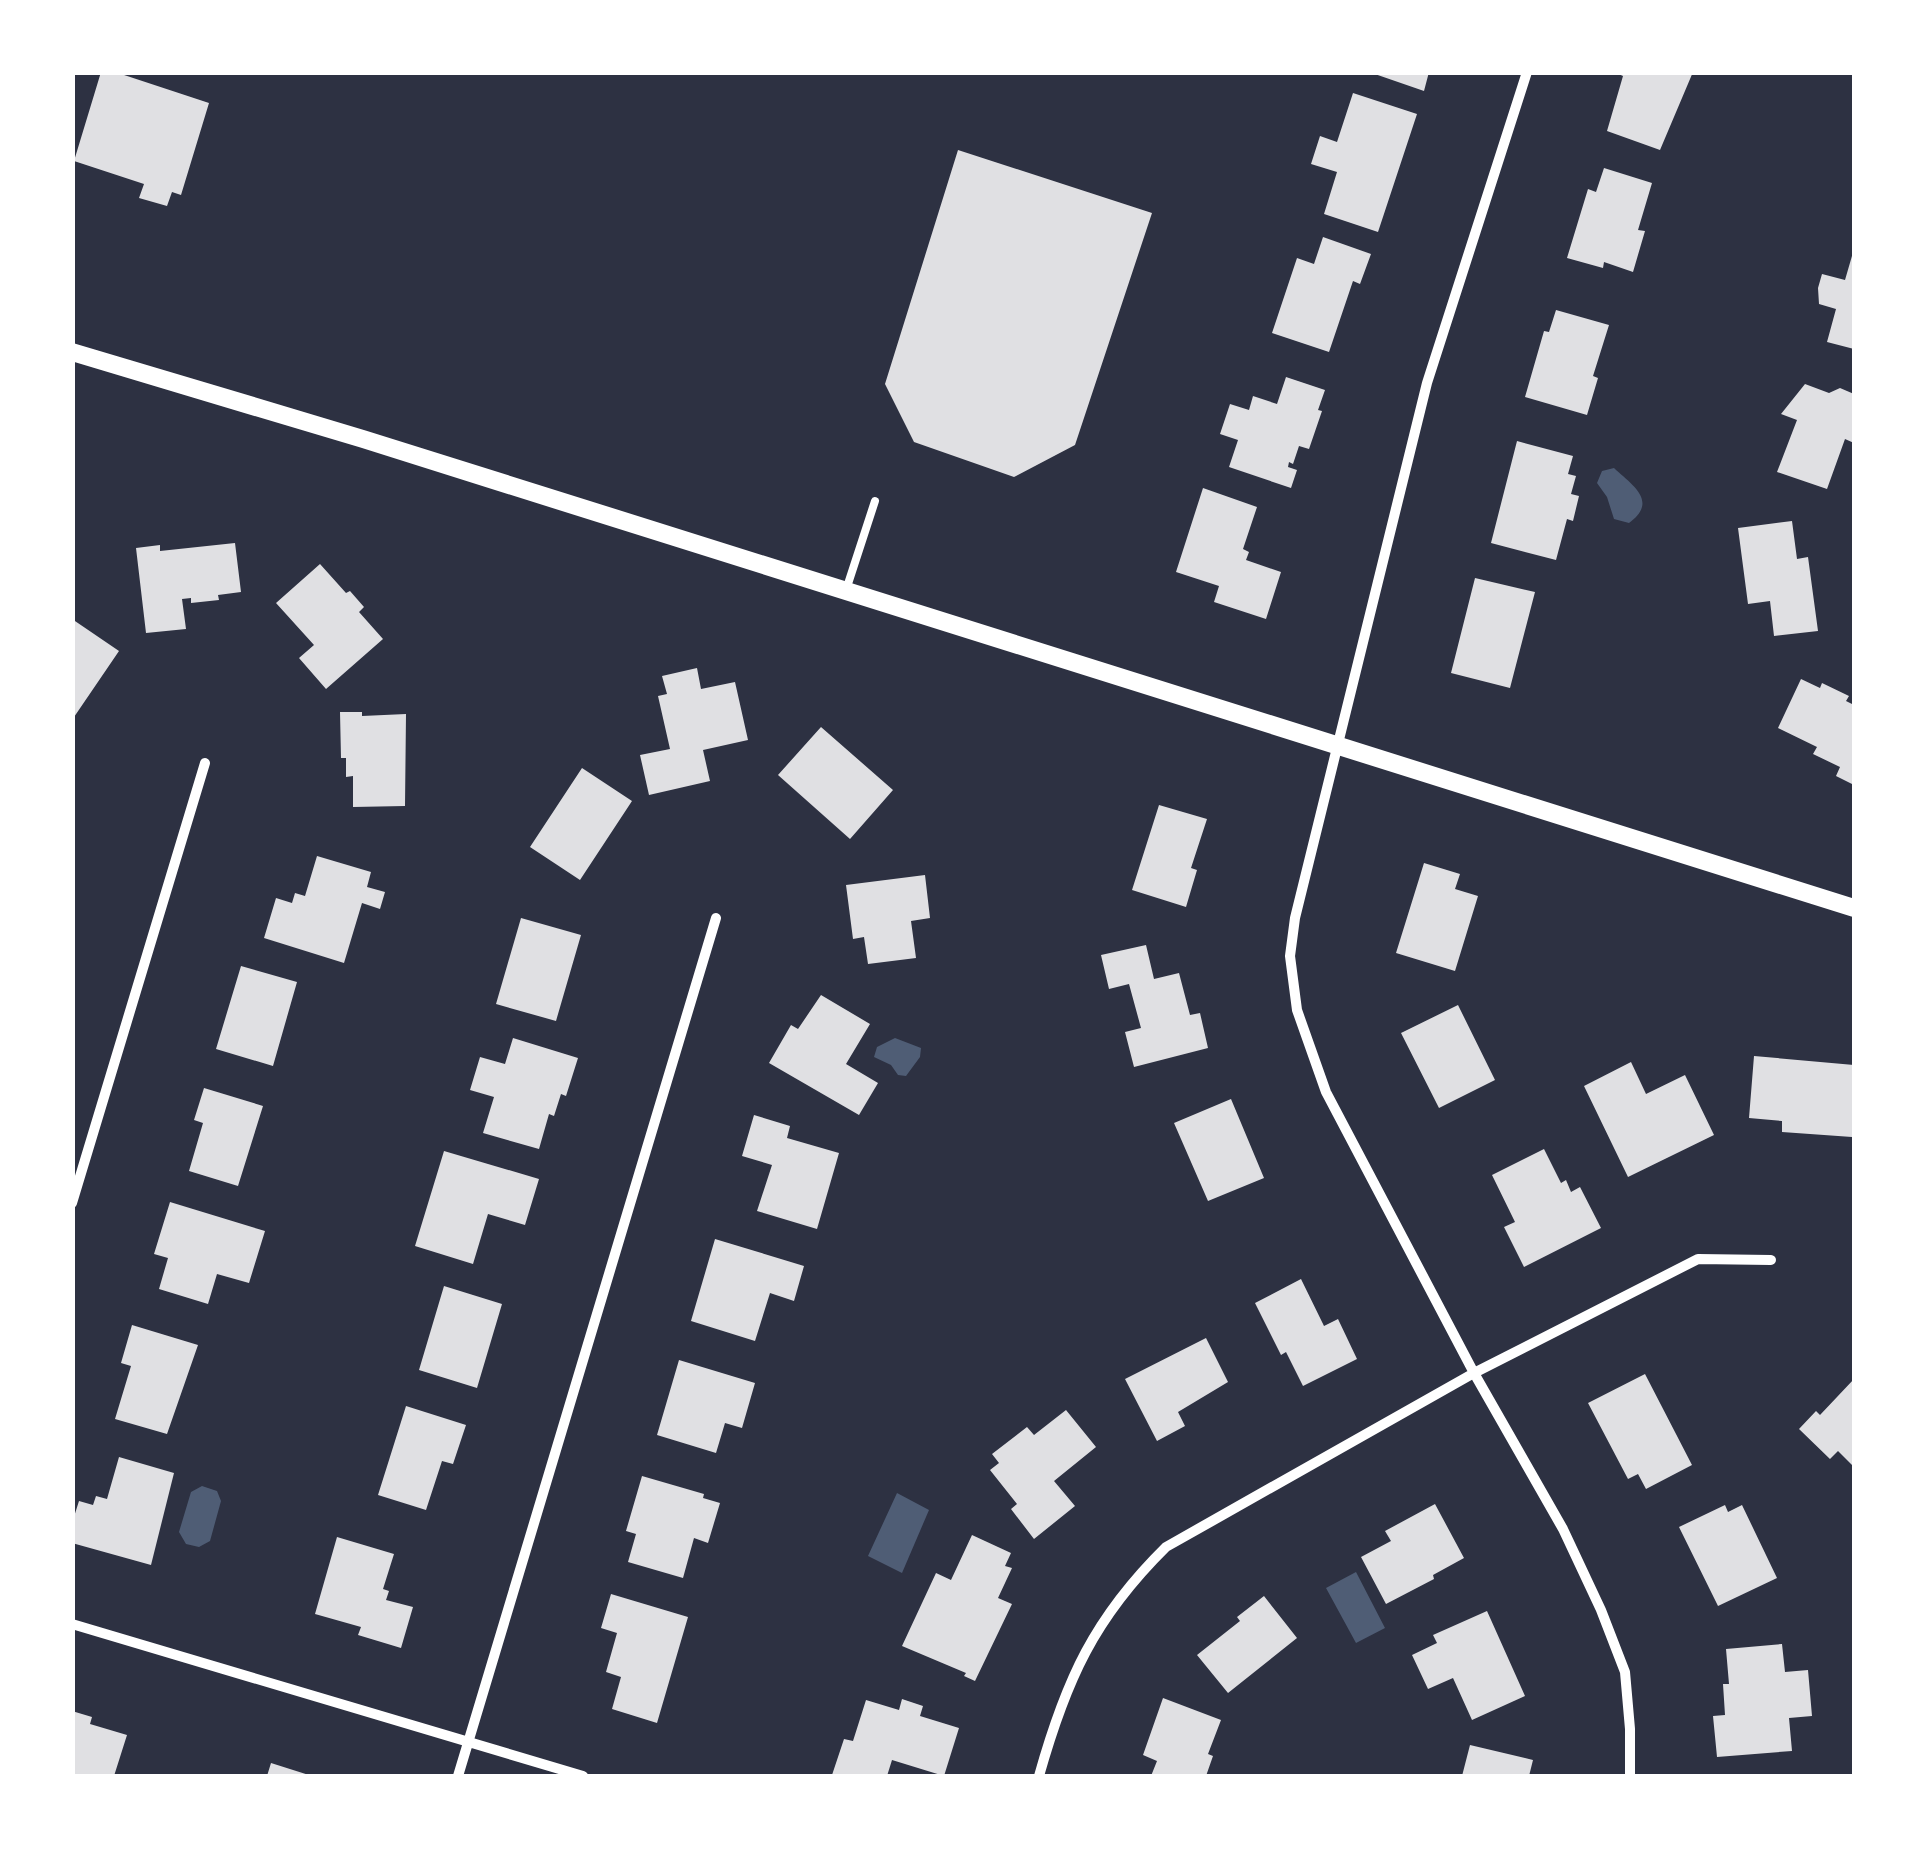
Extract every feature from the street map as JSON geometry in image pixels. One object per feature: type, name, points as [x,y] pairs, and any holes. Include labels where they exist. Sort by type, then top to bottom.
[{"type":"street","points":[[1527,72],[1427,383],[1296,918],[1290,956],[1297,1010],[1326,1092],[1474,1373],[1563,1530],[1601,1610],[1625,1672],[1630,1776]]},
{"type":"street","points":[[72,352],[363,438],[1854,908]]},
{"type":"street","points":[[72,1203],[206,763]]},
{"type":"street","points":[[458,1776],[716,918]]},
{"type":"street","points":[[1039,1776],[1068,1686],[1098,1626],[1166,1546],[1474,1373],[1698,1259],[1771,1260]]},
{"type":"street","points":[[72,1624],[583,1776]]},
{"type":"lane","points":[[846,590],[875,502]]},
{"type":"water","points":[[1614,468],[1635,487],[1642,500],[1642,508],[1629,523],[1614,519],[1607,497],[1597,483],[1602,471]]},
{"type":"water","points":[[895,1038],[921,1048],[920,1057],[906,1076],[898,1075],[891,1065],[874,1057],[877,1047]]},
{"type":"water","points":[[202,1486],[217,1491],[221,1501],[210,1541],[199,1547],[186,1544],[179,1532],[191,1492]]},
{"type":"water","points":[[897,1493],[929,1510],[902,1573],[868,1556]]},
{"type":"water","points":[[1356,1572],[1385,1628],[1356,1643],[1326,1588]]},
{"type":"building","points":[[101,72],[115,72],[209,103],[181,195],[172,192],[167,206],[139,198],[144,184],[74,161]]},
{"type":"building","points":[[1369,72],[1429,72],[1424,91]]},
{"type":"building","points":[[1614,72],[1693,72],[1660,150],[1607,131],[1623,76]]},
{"type":"building","points":[[1353,93],[1417,114],[1378,232],[1324,214],[1337,172],[1311,164],[1320,136],[1337,142]]},
{"type":"building","points":[[958,150],[1152,213],[1075,445],[1014,477],[914,442],[885,384]]},
{"type":"building","points":[[1604,168],[1652,183],[1638,230],[1645,231],[1633,272],[1604,262],[1603,268],[1567,258],[1588,189],[1596,192]]},
{"type":"building","points":[[1323,237],[1371,254],[1360,284],[1353,281],[1329,352],[1272,333],[1297,258],[1314,264]]},
{"type":"building","points":[[1854,249],[1854,349],[1827,342],[1836,309],[1819,304],[1818,288],[1822,274],[1845,280]]},
{"type":"building","points":[[1556,310],[1609,325],[1593,376],[1598,378],[1587,415],[1525,397],[1544,331],[1549,332]]},
{"type":"building","points":[[1286,377],[1325,390],[1309,449],[1299,446],[1293,464],[1289,462],[1288,467],[1297,470],[1291,488],[1229,467],[1238,440],[1220,434],[1230,404],[1249,410],[1253,396],[1277,404]]},
{"type":"building","points":[[1805,384],[1829,393],[1840,388],[1854,394],[1854,443],[1845,439],[1827,489],[1777,472],[1797,420],[1781,414]]},
{"type":"building","points":[[1517,441],[1573,456],[1568,474],[1576,476],[1571,494],[1579,496],[1573,521],[1567,519],[1556,560],[1491,543]]},
{"type":"building","points":[[1203,488],[1257,507],[1243,549],[1249,552],[1246,560],[1281,572],[1266,619],[1214,602],[1219,586],[1176,572]]},
{"type":"building","points":[[1792,521],[1797,559],[1808,557],[1818,631],[1774,636],[1770,601],[1748,604],[1738,528]]},
{"type":"building","points":[[235,543],[241,592],[218,595],[219,600],[191,603],[191,598],[182,599],[186,629],[146,633],[136,548],[160,545],[160,551]]},
{"type":"building","points":[[320,564],[364,607],[359,612],[383,639],[326,689],[299,658],[314,645],[276,603]]},
{"type":"building","points":[[1475,578],[1535,592],[1510,688],[1451,673]]},
{"type":"building","points":[[72,619],[119,651],[72,720]]},
{"type":"building","points":[[697,668],[701,689],[735,682],[748,740],[703,750],[710,781],[649,795],[640,755],[670,749],[658,696],[667,694],[662,676]]},
{"type":"building","points":[[1801,679],[1820,688],[1822,683],[1849,696],[1846,701],[1854,705],[1854,785],[1836,776],[1840,767],[1813,754],[1817,747],[1778,728]]},
{"type":"building","points":[[340,712],[362,712],[362,716],[406,714],[405,806],[353,807],[353,776],[346,777],[346,758],[341,758]]},
{"type":"building","points":[[821,727],[893,790],[850,839],[778,775]]},
{"type":"building","points":[[582,768],[632,801],[580,880],[530,847]]},
{"type":"building","points":[[1159,805],[1207,819],[1191,868],[1197,870],[1186,907],[1132,890]]},
{"type":"building","points":[[317,856],[371,872],[367,887],[385,892],[380,909],[362,903],[344,963],[264,938],[276,898],[292,903],[295,893],[305,896]]},
{"type":"building","points":[[1424,863],[1460,874],[1455,889],[1478,896],[1455,971],[1396,953]]},
{"type":"building","points":[[925,875],[930,918],[911,921],[916,958],[868,964],[864,937],[853,939],[846,885]]},
{"type":"building","points":[[521,918],[581,935],[556,1021],[496,1004]]},
{"type":"building","points":[[1146,945],[1154,979],[1179,973],[1190,1015],[1200,1013],[1208,1048],[1134,1067],[1125,1032],[1141,1028],[1129,984],[1109,989],[1101,955]]},
{"type":"building","points":[[241,966],[297,982],[273,1066],[216,1049]]},
{"type":"building","points":[[821,995],[870,1024],[846,1064],[878,1083],[859,1115],[769,1063],[791,1025],[798,1029]]},
{"type":"building","points":[[1458,1005],[1495,1080],[1439,1108],[1401,1033]]},
{"type":"building","points":[[513,1038],[578,1058],[566,1096],[561,1094],[554,1116],[549,1114],[539,1149],[483,1133],[494,1097],[470,1090],[480,1057],[505,1064]]},
{"type":"building","points":[[1754,1056],[1854,1065],[1852,1137],[1782,1132],[1782,1121],[1749,1118]]},
{"type":"building","points":[[1631,1062],[1646,1094],[1685,1075],[1714,1135],[1628,1177],[1584,1086]]},
{"type":"building","points":[[204,1088],[263,1106],[238,1186],[189,1171],[203,1123],[194,1120]]},
{"type":"building","points":[[1231,1099],[1264,1178],[1208,1201],[1174,1123]]},
{"type":"building","points":[[754,1115],[790,1126],[787,1138],[839,1153],[817,1229],[757,1211],[772,1165],[742,1156]]},
{"type":"building","points":[[1544,1149],[1561,1183],[1566,1180],[1571,1192],[1580,1187],[1601,1228],[1524,1267],[1504,1227],[1515,1222],[1492,1175]]},
{"type":"building","points":[[444,1151],[539,1179],[525,1225],[488,1214],[473,1264],[415,1246]]},
{"type":"building","points":[[170,1202],[265,1231],[249,1283],[217,1274],[208,1304],[159,1289],[168,1258],[154,1254]]},
{"type":"building","points":[[715,1239],[804,1266],[794,1301],[770,1293],[755,1341],[691,1321]]},
{"type":"building","points":[[1301,1279],[1324,1326],[1338,1319],[1357,1359],[1303,1386],[1286,1352],[1281,1355],[1255,1303]]},
{"type":"building","points":[[444,1286],[502,1304],[477,1388],[419,1370]]},
{"type":"building","points":[[132,1325],[198,1345],[167,1434],[115,1419],[131,1366],[121,1363]]},
{"type":"building","points":[[1206,1338],[1228,1382],[1178,1412],[1185,1426],[1157,1441],[1125,1379]]},
{"type":"building","points":[[679,1360],[755,1383],[742,1428],[725,1423],[716,1453],[657,1435]]},
{"type":"building","points":[[1645,1374],[1692,1465],[1646,1489],[1638,1474],[1628,1479],[1588,1403]]},
{"type":"building","points":[[1854,1379],[1854,1467],[1838,1451],[1830,1459],[1799,1429],[1816,1411],[1820,1415]]},
{"type":"building","points":[[406,1406],[466,1425],[453,1464],[442,1461],[426,1510],[378,1495]]},
{"type":"building","points":[[1066,1410],[1096,1447],[1054,1481],[1075,1506],[1034,1539],[1011,1509],[1017,1504],[990,1470],[999,1463],[992,1454],[1027,1427],[1034,1435]]},
{"type":"building","points":[[119,1457],[174,1473],[151,1565],[72,1543],[72,1523],[79,1501],[93,1505],[96,1496],[107,1499]]},
{"type":"building","points":[[642,1476],[704,1494],[703,1498],[720,1503],[708,1543],[694,1538],[683,1578],[628,1562],[636,1534],[626,1531]]},
{"type":"building","points":[[1435,1504],[1464,1558],[1386,1604],[1361,1557],[1391,1541],[1385,1531]]},
{"type":"building","points":[[1725,1505],[1728,1512],[1742,1505],[1777,1578],[1718,1606],[1679,1527]]},
{"type":"building","points":[[972,1535],[1011,1553],[1005,1566],[1012,1568],[998,1598],[1012,1604],[975,1681],[964,1676],[966,1673],[902,1646],[936,1573],[951,1580]]},
{"type":"building","points":[[337,1537],[394,1554],[383,1589],[389,1591],[386,1600],[413,1607],[401,1648],[358,1635],[361,1627],[315,1614]]},
{"type":"building","points":[[611,1594],[688,1617],[657,1723],[612,1709],[621,1677],[606,1672],[617,1633],[601,1628]]},
{"type":"building","points":[[1264,1596],[1297,1638],[1228,1693],[1197,1655]]},
{"type":"building","points":[[1487,1611],[1525,1696],[1472,1720],[1453,1678],[1428,1689],[1412,1655],[1437,1643],[1433,1635]]},
{"type":"building","points":[[1782,1644],[1785,1672],[1808,1670],[1812,1716],[1789,1718],[1792,1751],[1717,1757],[1713,1716],[1725,1715],[1723,1684],[1729,1684],[1726,1649]]},
{"type":"building","points":[[1163,1698],[1221,1720],[1208,1754],[1213,1756],[1206,1776],[1151,1776],[1157,1761],[1143,1755]]},
{"type":"building","points":[[902,1699],[923,1706],[920,1716],[959,1728],[944,1776],[892,1760],[887,1776],[832,1775],[844,1739],[853,1741],[866,1700],[899,1710]]},
{"type":"building","points":[[72,1711],[92,1717],[90,1724],[127,1735],[114,1776],[72,1776]]},
{"type":"building","points":[[1470,1745],[1533,1760],[1529,1776],[1462,1776]]},
{"type":"building","points":[[271,1763],[312,1776],[267,1776]]}]
